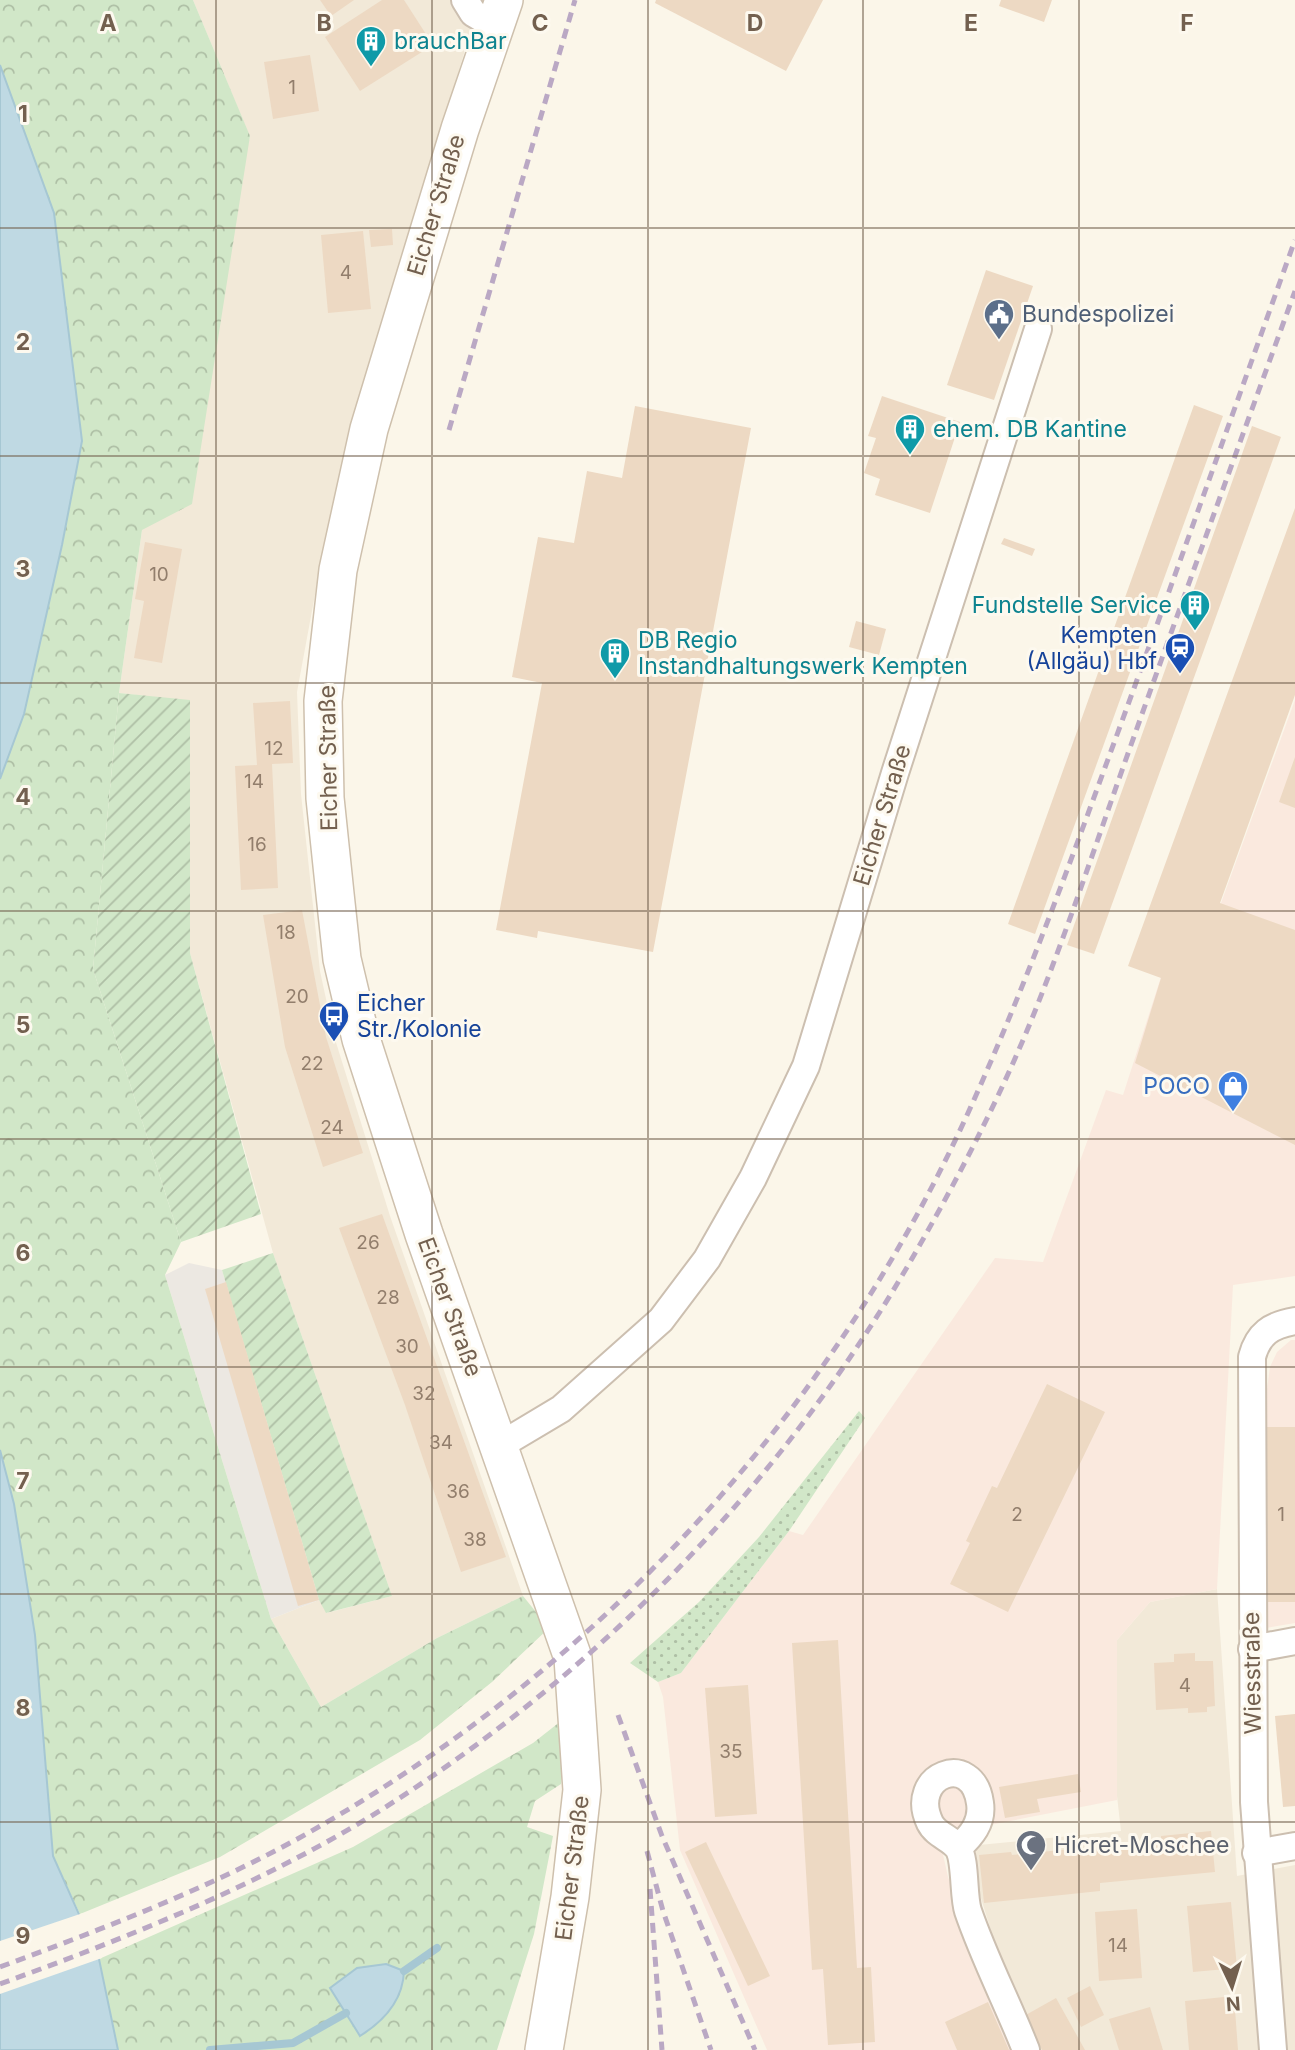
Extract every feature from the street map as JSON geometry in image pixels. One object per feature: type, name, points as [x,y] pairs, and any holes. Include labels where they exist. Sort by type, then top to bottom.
[{"type":"street","points":[[464,0],[473,13],[500,13]]},
{"type":"street","name":"Eicher Straße","points":[[500,13],[460,129],[369,429],[338,570],[323,701],[325,797],[342,959],[361,1039],[420,1223],[573,1658],[579,1713],[582,1790],[570,1897],[544,2050]]},
{"type":"street","name":"Eicher Straße","points":[[499,1446],[561,1409],[661,1321],[707,1259],[753,1178],[806,1066],[895,773],[1038,329]]},
{"type":"street","name":"Wiesstraße","points":[[1273,2050],[1256,1853],[1252,1648],[1252,1357],[1262,1335],[1284,1323],[1295,1321]]},
{"type":"street","points":[[1252,1648],[1295,1641]]},
{"type":"street","points":[[1256,1853],[1295,1846]]},
{"type":"street","points":[[958,1848],[968,1910],[1026,2050]]},
{"type":"shaded area","points":[[193,0],[480,0],[364,388],[321,562],[297,692],[301,794],[320,971],[334,1036],[390,1216],[523,1596],[437,1638],[321,1707],[271,1619],[319,1600],[327,1613],[392,1596],[273,1253],[190,953],[190,701],[119,693],[142,530],[250,137]]},
{"type":"shaded area","points":[[1295,700],[1295,1276],[1233,1285],[1217,1589],[1150,1602],[1117,1640],[1117,1800],[954,1832],[942,1850],[948,1877],[1017,2050],[767,2050],[680,1850],[663,1697],[658,1682],[681,1673],[789,1531],[803,1535],[995,1258],[1043,1262],[1106,1090],[1123,1095],[1161,977],[1221,903]]},
{"type":"shaded area","points":[[189,1263],[222,1270],[319,1600],[271,1619],[165,1275]]},
{"type":"shaded area","points":[[1291,1340],[1295,1340],[1295,1623],[1266,1628],[1266,1396],[1270,1367],[1277,1352]]},
{"type":"shaded area","points":[[1217,1589],[1237,1876],[1295,1865],[1295,2050],[1038,2050],[994,1940],[970,1863],[979,1845],[1121,1831],[1117,1796],[1117,1640],[1150,1602]]},
{"type":"green space","points":[[0,0],[193,0],[250,136],[192,504],[142,530],[119,693],[93,969],[181,1242],[165,1275],[271,1619],[321,1707],[437,1638],[523,1596],[549,1628],[492,1682],[420,1740],[220,1857],[80,1914],[53,1856],[35,1635],[14,1504],[0,1450],[0,779],[24,714],[54,213],[0,65]]},
{"type":"green space","points":[[119,693],[190,700],[190,953],[261,1214],[181,1242],[93,969]]},
{"type":"green space","points":[[273,1253],[392,1596],[326,1613],[319,1600],[222,1270]]},
{"type":"green space","points":[[859,1411],[865,1418],[789,1531],[681,1673],[658,1682],[630,1663],[699,1602],[759,1537]]},
{"type":"green space","points":[[561,1721],[564,1757],[561,1784],[535,1801],[527,1827],[553,1836],[534,1934],[497,2050],[118,2050],[99,1959],[353,1847],[533,1743]]},
{"type":"water","points":[[0,65],[54,213],[82,441],[24,714],[0,779]]},
{"type":"water","points":[[0,1450],[14,1504],[35,1635],[53,1856],[99,1959],[118,2050],[0,2050]]},
{"type":"water","points":[[386,1964],[404,1971],[400,1991],[391,2009],[377,2024],[360,2036],[330,1988],[357,1968]]},
{"type":"pier","points":[[83,1913],[102,1958],[0,1994],[0,1941]]},
{"type":"building","points":[[320,0],[354,0],[331,16]]},
{"type":"building","name":"brauchBar","points":[[382,0],[404,0],[433,45],[360,91],[325,37]]},
{"type":"building","points":[[656,0],[823,0],[786,71],[655,3]]},
{"type":"building","points":[[1001,0],[1052,0],[1044,22],[999,6]]},
{"type":"building","points":[[310,55],[319,111],[273,119],[264,62]]},
{"type":"building","points":[[392,229],[393,245],[371,247],[369,230]]},
{"type":"building","points":[[363,231],[371,309],[328,313],[321,235]]},
{"type":"building","points":[[986,270],[1033,286],[994,400],[947,385]]},
{"type":"building","name":"ehem. DB Kantine","points":[[882,396],[960,422],[930,513],[875,495],[880,479],[864,473],[876,438],[868,436]]},
{"type":"building","points":[[1194,405],[1223,416],[1035,934],[1008,924]]},
{"type":"building","name":"DB Regio Instandhaltungswerk Kempten","points":[[635,406],[751,428],[653,952],[538,931],[537,938],[496,930],[542,683],[512,677],[538,537],[574,543],[587,471],[622,478]]},
{"type":"building","points":[[1252,426],[1281,437],[1094,954],[1067,945]]},
{"type":"building","points":[[1295,508],[1295,695],[1220,903],[1295,930],[1295,1145],[1135,1063],[1161,978],[1128,966]]},
{"type":"building","points":[[1004,538],[1035,549],[1032,556],[1001,544]]},
{"type":"building","points":[[145,542],[182,549],[162,663],[134,658],[144,601],[135,599]]},
{"type":"building","points":[[856,621],[886,629],[879,655],[849,647]]},
{"type":"building","points":[[290,701],[293,763],[272,764],[278,888],[241,890],[235,766],[257,765],[253,703]]},
{"type":"building","points":[[1295,757],[1295,808],[1279,802]]},
{"type":"building","points":[[302,910],[326,1037],[363,1153],[323,1167],[285,1047],[263,915]]},
{"type":"building","points":[[382,1214],[506,1557],[461,1572],[405,1405],[339,1228]]},
{"type":"building","points":[[226,1282],[319,1600],[298,1606],[205,1289]]},
{"type":"building","points":[[1047,1384],[1105,1412],[1008,1612],[950,1584],[970,1543],[966,1541],[992,1486],[997,1488]]},
{"type":"building","points":[[1266,1427],[1295,1427],[1295,1602],[1267,1602]]},
{"type":"building","points":[[838,1640],[857,1968],[871,1967],[875,2042],[828,2045],[823,1969],[812,1970],[792,1643]]},
{"type":"building","points":[[1195,1653],[1195,1661],[1213,1661],[1215,1706],[1207,1707],[1207,1712],[1188,1713],[1188,1708],[1156,1710],[1154,1663],[1174,1662],[1174,1654]]},
{"type":"building","points":[[748,1685],[757,1814],[715,1817],[705,1688]]},
{"type":"building","points":[[1295,1714],[1295,1806],[1283,1807],[1275,1716]]},
{"type":"building","points":[[1078,1774],[1081,1792],[1037,1799],[1040,1812],[1005,1818],[999,1787]]},
{"type":"building","points":[[1211,1831],[1215,1872],[1100,1883],[1100,1891],[984,1903],[979,1855],[1011,1852],[1012,1855],[1161,1840],[1161,1836]]},
{"type":"building","points":[[706,1842],[770,1976],[748,1986],[685,1852]]},
{"type":"building","points":[[1231,1902],[1237,1968],[1193,1972],[1187,1906]]},
{"type":"building","points":[[1137,1909],[1142,1978],[1099,1981],[1095,1912]]},
{"type":"building","points":[[1090,1986],[1104,2015],[1081,2027],[1067,1998]]},
{"type":"building","points":[[1234,1996],[1238,2050],[1189,2050],[1185,2001]]},
{"type":"building","points":[[1056,1998],[1085,2050],[1042,2050],[1024,2016]]},
{"type":"building","points":[[988,2002],[1009,2050],[957,2050],[945,2022]]},
{"type":"building","points":[[1150,2007],[1163,2050],[1119,2050],[1109,2019]]},
{"type":"waterway","points":[[404,1971],[437,1948]]},
{"type":"waterway","points":[[210,2050],[293,2043],[346,2013]]},
{"type":"railway","points":[[449,430],[575,0]]},
{"type":"railway","points":[[0,1967],[124,1920],[245,1866],[322,1825],[425,1759],[523,1686],[615,1606],[700,1519],[778,1426],[849,1327],[913,1222],[989,1066],[1083,828],[1295,240]]},
{"type":"railway","points":[[0,1984],[141,1930],[279,1867],[368,1818],[452,1762],[533,1701],[610,1635],[682,1565],[749,1490],[812,1411],[870,1328],[922,1241],[956,1180],[1017,1053],[1067,928],[1295,291]]},
{"type":"railway","points":[[618,1715],[662,1836],[755,2050]]},
{"type":"railway","points":[[647,1851],[663,1911],[711,2050]]},
{"type":"railway","points":[[650,1889],[662,2050]]},
{"type":"place","name":"brauchBar","points":[[371,68]]},
{"type":"place","name":"Bundespolizei","points":[[999,341]]},
{"type":"place","name":"ehem. DB Kantine","points":[[910,456]]},
{"type":"place","name":"Fundstelle Service","points":[[1195,632]]},
{"type":"place","name":"Kempten (Allgäu) Hbf","points":[[1180,675]]},
{"type":"place","name":"DB Regio Instandhaltungswerk Kempten","points":[[615,680]]},
{"type":"place","name":"Eicher Str./Kolonie","points":[[334,1043]]},
{"type":"place","name":"POCO","points":[[1233,1113]]},
{"type":"place","name":"Hicret-Moschee","points":[[1031,1872]]}]
